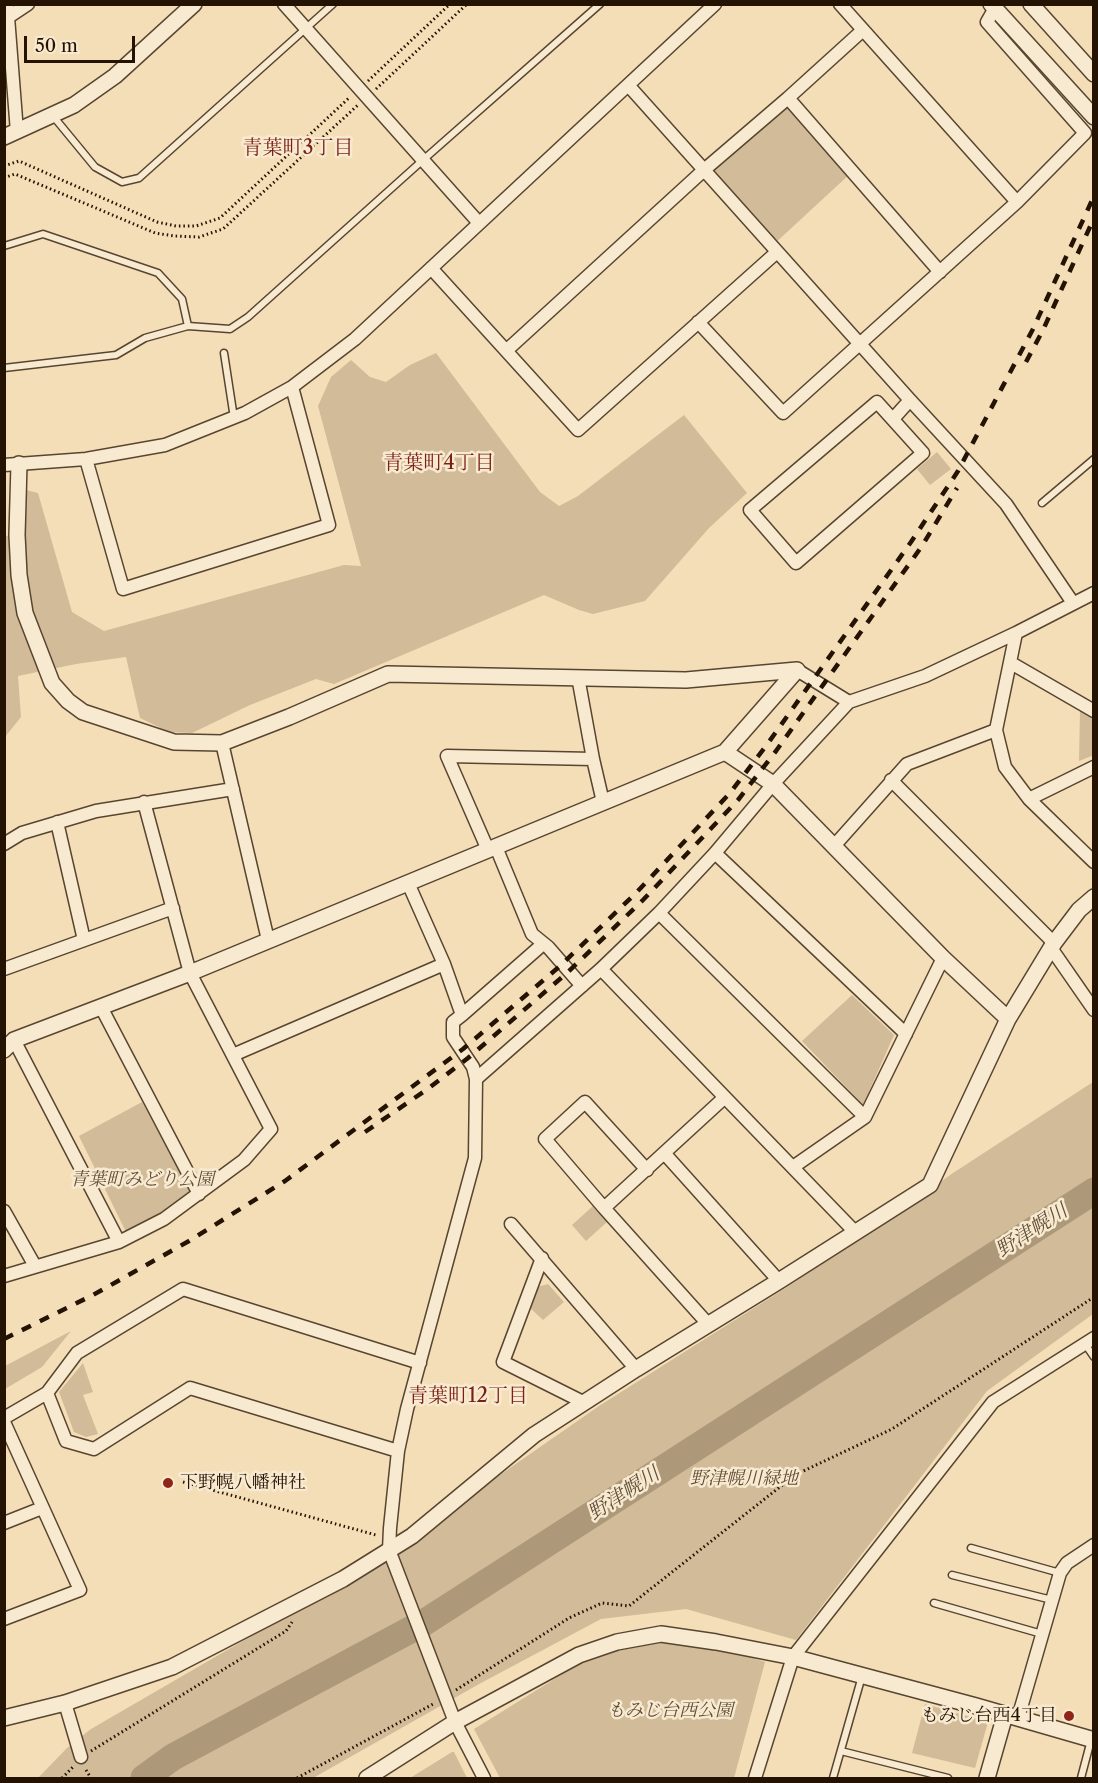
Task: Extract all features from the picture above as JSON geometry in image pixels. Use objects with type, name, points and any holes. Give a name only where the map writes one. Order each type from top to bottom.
[{"type":"street","points":[[7,4],[11,135],[74,105],[115,76],[194,4]]},
{"type":"street","points":[[6,20],[28,4]]},
{"type":"street","points":[[284,4],[479,224]]},
{"type":"street","points":[[840,4],[1017,202]]},
{"type":"street","points":[[1031,4],[1094,74]]},
{"type":"street","points":[[698,322],[783,413],[1017,202],[1085,133],[987,22],[993,6],[1094,117]]},
{"type":"street","points":[[708,7],[628,85],[355,339],[292,387],[234,418],[165,446],[86,459],[12,464],[19,574],[25,613],[52,683],[68,701],[83,711],[174,742],[222,743],[388,674],[686,680],[797,670],[849,702]]},
{"type":"street","points":[[507,350],[704,170],[863,30]]},
{"type":"street","points":[[628,85],[1006,504],[1083,598],[1094,605]]},
{"type":"street","points":[[788,98],[940,272]]},
{"type":"street","points":[[431,268],[578,430],[777,252]]},
{"type":"street","points":[[86,459],[123,589],[329,525],[292,387]]},
{"type":"street","points":[[893,419],[910,400]]},
{"type":"street","points":[[877,402],[893,419],[923,453],[796,562],[750,510],[877,402]]},
{"type":"street","points":[[476,1079],[601,969],[659,913],[849,702],[925,676],[1083,598]]},
{"type":"street","points":[[1016,633],[996,730],[1005,767],[1029,799],[1094,862]]},
{"type":"street","points":[[1011,663],[1094,711]]},
{"type":"street","points":[[119,1242],[9,1045],[725,752],[797,670]]},
{"type":"street","points":[[578,677],[603,802]]},
{"type":"street","points":[[834,846],[907,764],[996,730]]},
{"type":"street","points":[[222,743],[268,940]]},
{"type":"street","points":[[725,752],[773,784],[943,958],[1008,1019]]},
{"type":"street","points":[[582,986],[532,934],[447,756],[593,759]]},
{"type":"street","points":[[1029,799],[1094,767]]},
{"type":"street","points":[[891,780],[1052,945],[1094,1010]]},
{"type":"street","points":[[4,844],[22,833],[96,811],[233,789]]},
{"type":"street","points":[[4,1276],[119,1242],[164,1219],[244,1160],[271,1129],[189,973],[144,802]]},
{"type":"street","points":[[57,822],[84,940]]},
{"type":"street","points":[[715,853],[906,1034]]},
{"type":"street","points":[[408,883],[444,964],[462,1015]]},
{"type":"street","points":[[4,1718],[65,1703],[172,1667],[343,1579],[390,1545],[412,1536],[534,1435],[930,1185],[1008,1019],[1052,945],[1079,910],[1094,897]]},
{"type":"street","points":[[5,967],[173,908]]},
{"type":"street","points":[[659,913],[865,1117]]},
{"type":"street","points":[[484,1779],[455,1722],[390,1545],[398,1451],[407,1409],[475,1158],[476,1079],[473,1067],[453,1037],[453,1022],[543,944]]},
{"type":"street","points":[[793,1167],[865,1117],[943,958]]},
{"type":"street","points":[[234,1055],[444,964]]},
{"type":"street","points":[[601,969],[856,1233]]},
{"type":"street","points":[[101,1007],[199,1194]]},
{"type":"street","points":[[604,1208],[724,1098]]},
{"type":"street","points":[[647,1170],[585,1102],[545,1139],[708,1324]]},
{"type":"street","points":[[664,1154],[780,1281]]},
{"type":"street","points":[[4,1211],[35,1266]]},
{"type":"street","points":[[511,1224],[636,1369]]},
{"type":"street","points":[[542,1258],[504,1362],[585,1403]]},
{"type":"street","points":[[4,1619],[80,1590],[4,1420],[46,1393],[78,1353],[183,1289],[420,1363]]},
{"type":"street","points":[[755,1779],[793,1657],[993,1402],[1089,1341]]},
{"type":"street","points":[[46,1393],[66,1441],[94,1449],[190,1388],[398,1451]]},
{"type":"street","points":[[4,1522],[42,1508]]},
{"type":"street","points":[[987,1779],[1042,1634],[1060,1573],[1067,1563],[1094,1545]]},
{"type":"street","points":[[368,1779],[455,1722],[579,1655],[617,1642],[661,1634],[793,1657],[1092,1740]]},
{"type":"street","points":[[65,1703],[83,1763]]},
{"type":"lane","points":[[52,116],[95,167],[123,182],[139,178],[333,4]]},
{"type":"lane","points":[[4,368],[116,355],[145,338],[188,326],[230,329],[248,317],[600,4]]},
{"type":"lane","points":[[4,246],[43,234],[158,273],[182,299],[188,326]]},
{"type":"lane","points":[[224,353],[234,418]]},
{"type":"lane","points":[[1042,503],[1094,459]]},
{"type":"lane","points":[[1089,1341],[1094,1357]]},
{"type":"lane","points":[[971,1548],[1060,1573]]},
{"type":"lane","points":[[952,1575],[1052,1600]]},
{"type":"lane","points":[[934,1603],[1042,1634]]},
{"type":"lane","points":[[833,1779],[862,1676]]},
{"type":"lane","points":[[1081,1779],[1092,1740]]},
{"type":"lane","points":[[841,1751],[948,1779]]},
{"type":"path","points":[[4,178],[15,174],[154,233],[199,237],[224,229],[450,4]]},
{"type":"path","points":[[4,166],[19,161],[157,222],[176,226],[196,226],[219,218],[467,4]]},
{"type":"path","points":[[297,1779],[446,1697],[569,1618],[602,1603],[629,1606],[795,1475],[892,1428],[1094,1297]]},
{"type":"path","points":[[183,1482],[390,1545]]},
{"type":"path","points":[[91,1779],[83,1763],[286,1631],[306,1598]]},
{"type":"green space","points":[[788,98],[852,172],[772,246],[704,170]]},
{"type":"green space","points":[[436,353],[540,492],[559,506],[578,496],[684,415],[747,493],[709,528],[645,601],[593,614],[544,595],[334,684],[316,679],[250,705],[192,733],[169,732],[140,718],[126,657],[18,676],[21,717],[5,737],[5,536],[25,534],[26,490],[38,493],[72,612],[104,631],[344,565],[361,566],[318,406],[331,377],[351,360],[370,377],[386,382],[410,365]]},
{"type":"green space","points":[[937,452],[951,469],[930,485],[917,469]]},
{"type":"green space","points":[[1080,710],[1093,718],[1094,755],[1079,761]]},
{"type":"green space","points":[[852,995],[894,1035],[863,1105],[802,1041]]},
{"type":"green space","name":"野津幌川緑地","points":[[1093,1082],[1093,1314],[987,1391],[796,1640],[686,1609],[601,1619],[481,1683],[313,1778],[38,1778],[67,1748],[91,1729],[404,1550],[497,1477],[599,1406],[784,1289],[953,1173]]},
{"type":"green space","name":"青葉町みどり公園","points":[[142,1102],[190,1191],[158,1215],[126,1232],[79,1136]]},
{"type":"green space","points":[[593,1206],[607,1222],[586,1241],[572,1225]]},
{"type":"green space","points":[[548,1284],[564,1302],[543,1320],[530,1308],[537,1287]]},
{"type":"green space","points":[[71,1331],[42,1367],[5,1389],[5,1366]]},
{"type":"green space","points":[[83,1363],[93,1392],[83,1395],[98,1434],[86,1437],[74,1432],[59,1392]]},
{"type":"green space","name":"もみじ台西公園","points":[[659,1642],[699,1645],[765,1662],[734,1778],[500,1778],[474,1729],[582,1662],[620,1650]]},
{"type":"green space","points":[[925,1704],[988,1722],[975,1768],[912,1753]]},
{"type":"green space","points":[[452,1752],[467,1778],[410,1778]]},
{"type":"waterway","name":"野津幌川","points":[[144,1778],[173,1757],[425,1622],[1094,1191]]},
{"type":"railway","points":[[4,1339],[93,1295],[189,1241],[285,1181],[463,1049],[560,966],[636,893],[730,793],[766,746],[911,542],[958,471],[1033,329],[1094,196]]},
{"type":"railway","points":[[1026,362],[1094,218]]},
{"type":"railway","points":[[365,1132],[468,1058],[567,973],[643,900],[738,800],[776,751],[922,546],[957,488]]},
{"type":"place","name":"下野幌八幡神社","points":[[168,1483]]},
{"type":"place","name":"もみじ台西4丁目","points":[[1069,1716]]},
{"type":"district","name":"青葉町3丁目","points":[[298,148]]},
{"type":"district","name":"青葉町4丁目","points":[[439,463]]},
{"type":"district","name":"青葉町12丁目","points":[[468,1396]]}]
